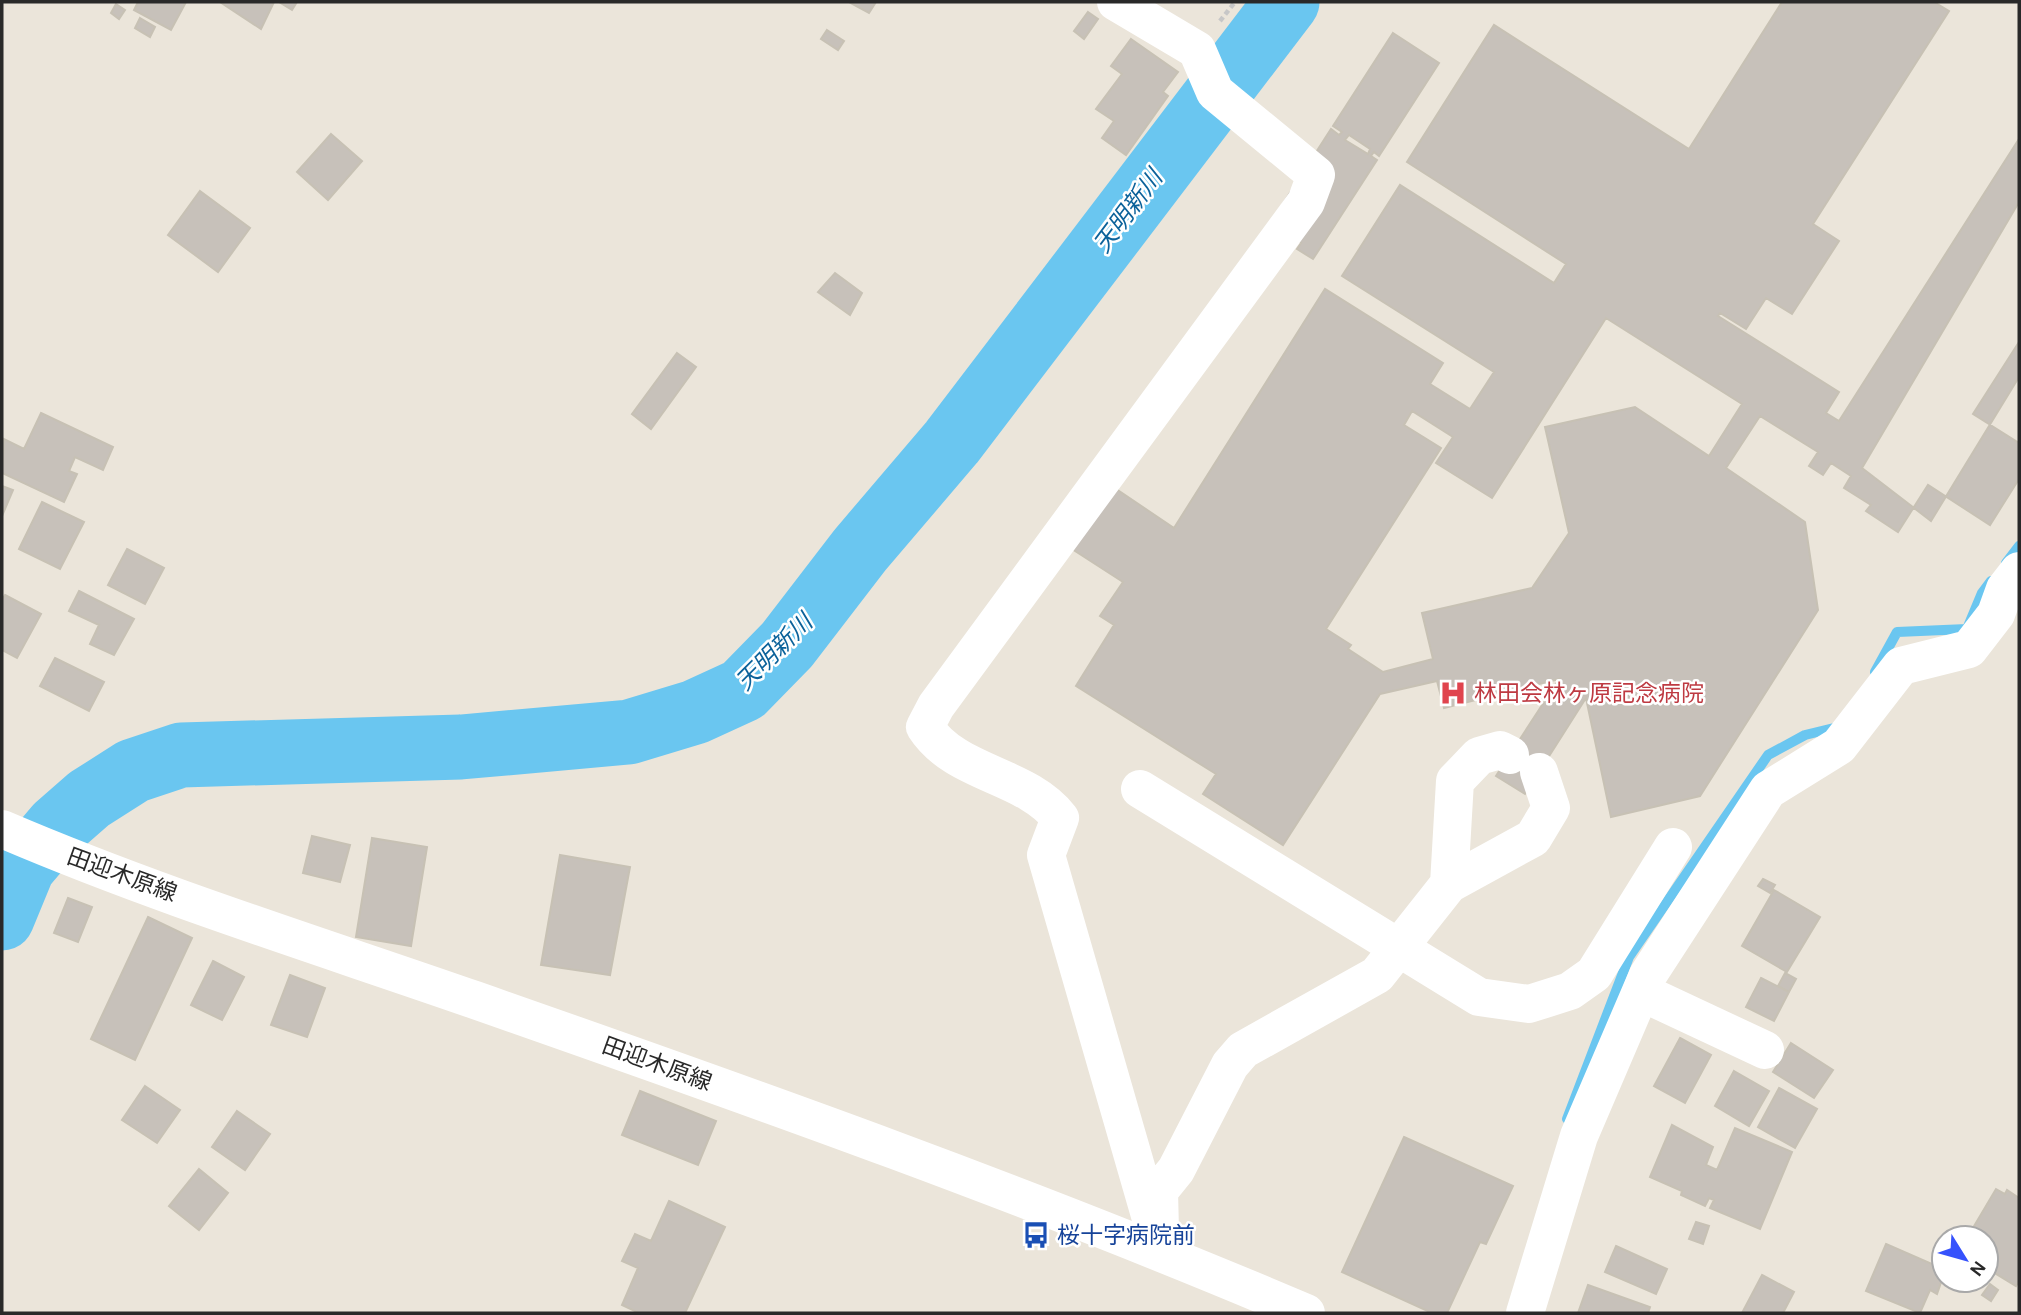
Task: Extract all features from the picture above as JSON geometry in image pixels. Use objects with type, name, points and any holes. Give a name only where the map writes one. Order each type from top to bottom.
[{"type":"street","points":[[1116,2],[1197,50],[1215,92],[1316,175],[1306,202],[936,706],[925,727],[936,745],[1047,801],[1060,818],[1046,855],[1160,1250]]},
{"type":"street","points":[[1525,1313],[1579,1136],[1648,975],[1768,790],[1839,746],[1901,666],[1969,649],[1996,614],[2005,589],[2019,571]]},
{"type":"street","points":[[1160,1250],[1159,1191],[1176,1170],[1230,1066],[1243,1050],[1377,975],[1449,884],[1533,838],[1551,808],[1525,764],[1500,750],[1479,756],[1455,781],[1449,884]]},
{"type":"street","points":[[1140,789],[1479,997],[1529,1004],[1570,991],[1594,974],[1673,847]]},
{"type":"street","name":"田迎木原線","points":[[5,830],[108,872],[692,1076],[1160,1250],[1307,1313]]},
{"type":"street","points":[[1641,992],[1765,1050]]},
{"type":"building","points":[[138,2],[186,2],[171,30],[134,10]]},
{"type":"building","points":[[220,2],[274,2],[261,29]]},
{"type":"building","points":[[279,2],[297,2],[292,10]]},
{"type":"building","points":[[849,2],[876,2],[869,13]]},
{"type":"building","points":[[1782,2],[1934,2],[1949,11],[1813,224],[1839,241],[1792,314],[1766,298],[1746,329],[1720,313],[1718,316],[1839,392],[1826,413],[1839,421],[2019,139],[2019,342],[1973,414],[2019,443],[2019,479],[1990,525],[1928,485],[1898,532],[1866,511],[1871,505],[1844,488],[1851,476],[1831,463],[1823,475],[1809,466],[1818,452],[1760,416],[1726,468],[1805,522],[1818,610],[1700,796],[1611,817],[1586,698],[1525,794],[1496,776],[1559,679],[1444,708],[1437,681],[1380,694],[1283,845],[1203,794],[1216,774],[1076,686],[1114,625],[1100,616],[1123,582],[1072,549],[1113,487],[1174,528],[1325,289],[1443,363],[1430,384],[1470,409],[1494,372],[1342,276],[1400,185],[1554,283],[1566,264],[1407,162],[1494,25],[1689,149]],"holes":[[[1606,318],[1742,404],[1709,456],[1635,407],[1545,427],[1569,533],[1532,588],[1422,613],[1433,659],[1383,672],[1348,649],[1351,645],[1326,629],[1441,448],[1404,425],[1412,411],[1453,437],[1436,463],[1492,498]]]},
{"type":"building","points":[[116,4],[125,10],[119,19],[111,13]]},
{"type":"building","points":[[1088,12],[1098,19],[1084,39],[1074,31]]},
{"type":"building","points":[[140,18],[155,27],[150,37],[135,28]]},
{"type":"building","points":[[827,30],[844,41],[838,50],[821,39]]},
{"type":"building","points":[[1393,33],[1439,63],[1379,156],[1374,152],[1371,156],[1377,160],[1313,259],[1297,249],[1301,243],[1268,227],[1331,129],[1339,135],[1342,132],[1333,126]],"holes":[[[1349,135],[1370,149],[1368,154],[1345,140]]]},
{"type":"building","points":[[1131,39],[1178,72],[1163,92],[1168,96],[1126,155],[1102,138],[1114,121],[1096,109],[1122,74],[1111,66]]},
{"type":"building","points":[[331,134],[362,161],[328,200],[297,172]]},
{"type":"building","points":[[200,191],[250,228],[218,272],[168,235]]},
{"type":"building","points":[[2019,202],[2019,377],[1931,521],[1862,468]]},
{"type":"building","points":[[835,273],[862,293],[850,315],[818,292]]},
{"type":"building","points":[[677,353],[696,367],[651,429],[632,414]]},
{"type":"building","points":[[41,413],[113,447],[103,470],[75,457],[69,471],[77,474],[64,502],[2,473],[4,439],[24,449]]},
{"type":"building","points":[[2,486],[13,490],[2,516]]},
{"type":"building","points":[[42,502],[84,522],[60,569],[19,549]]},
{"type":"building","points":[[127,549],[164,568],[145,604],[108,585]]},
{"type":"building","points":[[79,591],[134,619],[114,655],[90,644],[99,625],[69,611]]},
{"type":"building","points":[[5,595],[41,614],[17,658],[2,650],[2,600]]},
{"type":"building","points":[[55,658],[104,682],[89,711],[40,686]]},
{"type":"building","points":[[312,836],[350,845],[340,882],[303,873]]},
{"type":"building","points":[[372,838],[427,847],[411,946],[356,937]]},
{"type":"building","points":[[560,855],[630,867],[610,975],[541,965]]},
{"type":"building","points":[[1763,879],[1775,885],[1770,893],[1758,886]]},
{"type":"building","points":[[1774,890],[1820,917],[1787,972],[1742,946]]},
{"type":"building","points":[[68,898],[92,907],[78,942],[54,933]]},
{"type":"building","points":[[148,917],[192,938],[135,1060],[91,1039]]},
{"type":"building","points":[[213,961],[244,977],[222,1020],[191,1005]]},
{"type":"building","points":[[1785,973],[1796,979],[1789,992],[1778,986]]},
{"type":"building","points":[[290,975],[325,988],[307,1037],[271,1025]]},
{"type":"building","points":[[1761,978],[1789,992],[1774,1021],[1746,1007]]},
{"type":"building","points":[[1680,1038],[1711,1055],[1685,1103],[1654,1086]]},
{"type":"building","points":[[1791,1043],[1833,1070],[1814,1098],[1773,1072]]},
{"type":"building","points":[[1734,1071],[1769,1091],[1749,1126],[1715,1106]]},
{"type":"building","points":[[145,1086],[180,1110],[157,1143],[122,1120]]},
{"type":"building","points":[[1779,1088],[1817,1109],[1795,1148],[1758,1127]]},
{"type":"building","points":[[640,1091],[716,1121],[698,1165],[622,1135]]},
{"type":"building","points":[[237,1111],[270,1134],[245,1170],[212,1147]]},
{"type":"building","points":[[1672,1125],[1713,1147],[1706,1165],[1717,1170],[1735,1128],[1792,1152],[1760,1229],[1710,1208],[1714,1200],[1709,1198],[1705,1206],[1681,1195],[1682,1191],[1650,1177]]},
{"type":"building","points":[[1404,1137],[1513,1186],[1486,1244],[1480,1242],[1447,1313],[1432,1313],[1342,1272]]},
{"type":"building","points":[[199,1169],[228,1193],[199,1230],[169,1206]]},
{"type":"building","points":[[1996,1189],[2005,1194],[2007,1190],[2019,1198],[2019,1281],[2016,1286],[2000,1276],[2000,1224],[1975,1224]]},
{"type":"building","points":[[669,1201],[725,1227],[685,1313],[639,1313],[622,1305],[638,1268],[622,1261],[635,1234],[651,1241]]},
{"type":"building","points":[[1696,1222],[1709,1226],[1703,1244],[1689,1239]]},
{"type":"building","points":[[1886,1244],[1930,1263],[1930,1290],[1920,1313],[1866,1291]]},
{"type":"building","points":[[1616,1246],[1667,1269],[1656,1294],[1605,1272]]},
{"type":"building","points":[[1762,1275],[1794,1292],[1783,1313],[1742,1313]]},
{"type":"building","points":[[1588,1285],[1650,1307],[1648,1313],[1578,1313]]},
{"type":"building","points":[[1983,1294],[1995,1294],[1991,1301]]},
{"type":"waterway","name":"天明新川","points":[[2,918],[23,867],[57,827],[89,799],[133,771],[181,755],[461,747],[629,732],[695,712],[743,690],[787,645],[860,550],[952,442],[1287,2]]},
{"type":"waterway","points":[[2006,563],[2019,546]]},
{"type":"waterway","points":[[1875,672],[1897,632],[1967,629],[1982,593],[1991,581]]},
{"type":"waterway","points":[[1567,1119],[1629,957],[1768,755],[1805,735],[1838,727]]},
{"type":"place","name":"林田会林ヶ原記念病院","points":[[1453,693]]},
{"type":"place","name":"桜十字病院前","points":[[1036,1235]]}]
